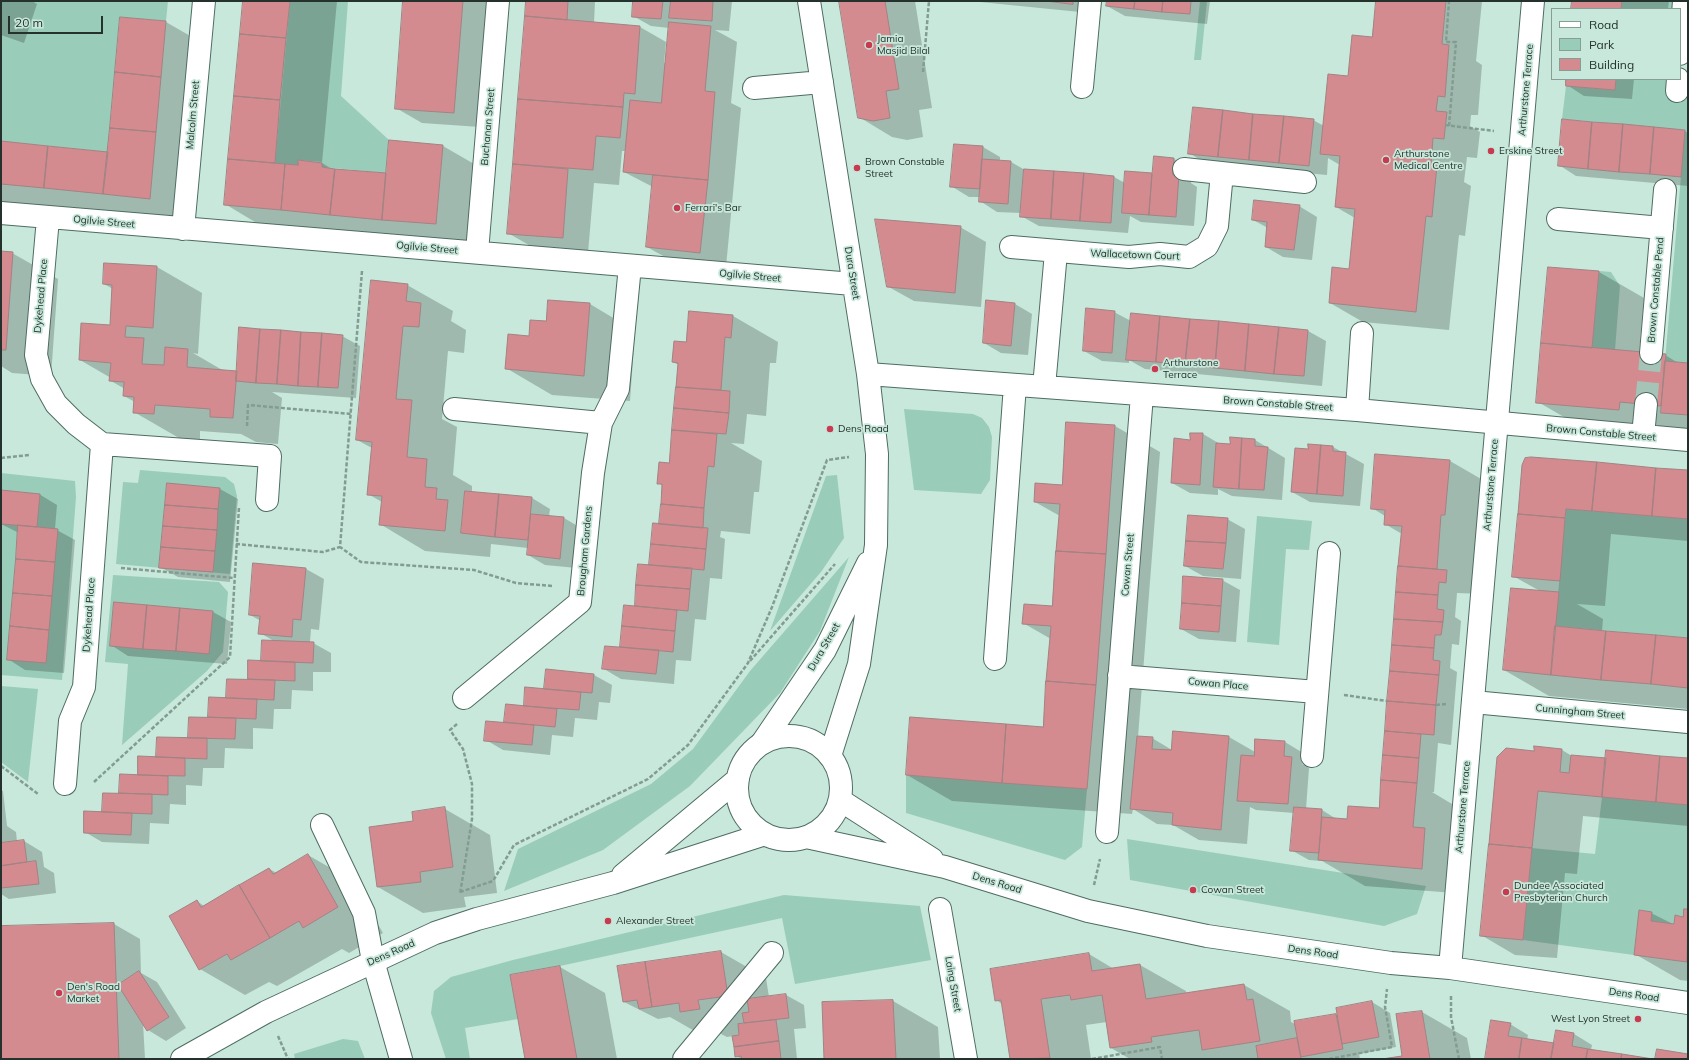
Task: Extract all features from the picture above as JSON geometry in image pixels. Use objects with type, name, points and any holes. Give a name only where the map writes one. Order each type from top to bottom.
[{"type":"street","name":"Malcolm Street","points":[[184,228],[204,1]]},
{"type":"street","name":"Buchanan Street","points":[[477,252],[498,1]]},
{"type":"street","name":"Dura Street","points":[[809,1],[868,374],[877,454],[876,546],[859,664],[830,756]]},
{"type":"street","points":[[1082,87],[1090,1]]},
{"type":"street","name":"Arthurstone Terrace","points":[[1450,968],[1533,1]]},
{"type":"street","points":[[1681,41],[1684,1]]},
{"type":"street","points":[[754,88],[822,82]]},
{"type":"street","points":[[1184,169],[1305,182]]},
{"type":"street","name":"Wallacetown Court","points":[[1011,247],[1129,257],[1160,254],[1189,257],[1207,246],[1217,226],[1222,173]]},
{"type":"street","name":"Brown Constable Pend","points":[[1650,353],[1665,190]]},
{"type":"street","name":"Ogilvie Street","points":[[1,214],[364,242],[853,284]]},
{"type":"street","name":"Dykehead Place","points":[[48,218],[36,354],[42,380],[56,404],[76,424],[102,444],[84,687],[70,721],[65,784]]},
{"type":"street","name":"Brown Constable Pend","points":[[1558,219],[1662,228]]},
{"type":"street","points":[[1044,387],[1056,252]]},
{"type":"street","name":"Brougham Gardens","points":[[464,698],[580,602],[593,473],[601,423],[618,388],[630,266]]},
{"type":"street","points":[[1357,410],[1362,333]]},
{"type":"street","name":"Brown Constable Street","points":[[868,374],[1357,410],[1688,440]]},
{"type":"street","points":[[995,660],[1015,385]]},
{"type":"street","name":"Cowan Street","points":[[1106,832],[1142,395]]},
{"type":"street","points":[[1643,436],[1646,404]]},
{"type":"street","points":[[454,409],[601,423]]},
{"type":"street","points":[[102,444],[270,456],[267,500]]},
{"type":"street","name":"Dura Street","points":[[762,743],[825,650],[876,546]]},
{"type":"street","points":[[1312,756],[1329,554]]},
{"type":"street","name":"Cowan Place","points":[[1119,676],[1318,692]]},
{"type":"street","name":"Cunningham Street","points":[[1473,702],[1688,722]]},
{"type":"street","name":"Dens Road","points":[[791,736],[806,738],[820,746],[830,756],[838,769],[841,784],[840,800],[835,812],[818,831],[806,837],[792,840],[778,838],[765,834],[752,824],[742,810],[738,795],[738,779],[743,765],[751,752],[762,743],[776,737],[791,736]]},
{"type":"street","name":"Dens Road","points":[[613,883],[738,779]]},
{"type":"street","name":"Dens Road","points":[[840,800],[945,867]]},
{"type":"street","points":[[322,825],[364,913],[373,961],[401,1059]]},
{"type":"street","name":"Dens Road","points":[[182,1059],[266,1012],[373,961],[435,934],[472,921],[613,883],[765,834]]},
{"type":"street","name":"Dens Road","points":[[806,837],[945,867],[1088,911],[1207,936],[1391,963],[1450,968],[1688,1003]]},
{"type":"street","name":"Laing Street","points":[[940,909],[966,1059]]},
{"type":"street","points":[[684,1059],[772,953]]},
{"type":"path","points":[[923,72],[929,1]]},
{"type":"path","points":[[1449,1],[1446,42],[1456,42],[1449,126]]},
{"type":"path","points":[[1445,126],[1522,134]]},
{"type":"path","points":[[340,547],[364,242]]},
{"type":"path","points":[[244,454],[248,405],[350,414]]},
{"type":"path","points":[[1,458],[29,454]]},
{"type":"path","points":[[748,662],[772,608],[826,460],[877,454]]},
{"type":"path","points":[[91,785],[230,657],[239,505]]},
{"type":"path","points":[[236,544],[323,552],[340,547]]},
{"type":"path","points":[[340,547],[361,562],[474,570],[516,584],[582,588]]},
{"type":"path","points":[[460,892],[493,881],[514,845],[648,779],[688,745],[748,662],[836,563]]},
{"type":"path","points":[[93,566],[234,578]]},
{"type":"path","points":[[1318,692],[1388,701]]},
{"type":"path","points":[[464,698],[475,711],[450,730],[463,749],[472,784],[472,819],[460,892],[472,921]]},
{"type":"path","points":[[1,766],[44,798]]},
{"type":"path","points":[[1088,911],[1106,832]]},
{"type":"path","points":[[1330,1059],[1392,1048],[1385,1007],[1391,963]]},
{"type":"path","points":[[1450,968],[1451,1017],[1459,1059]]},
{"type":"path","points":[[1092,1059],[1160,1047],[1162,1059]]},
{"type":"green space","points":[[1,1],[168,1],[166,21],[120,17],[108,152],[1,141]]},
{"type":"green space","points":[[290,1],[348,1],[341,96],[389,140],[386,173],[322,167],[322,162],[298,160],[298,165],[275,163]]},
{"type":"green space","points":[[1200,1],[1207,1],[1201,60],[1194,60]]},
{"type":"green space","points":[[1622,1],[1676,1],[1675,8],[1621,8]]},
{"type":"green space","points":[[1616,80],[1670,80],[1669,94],[1687,95],[1688,90],[1688,363],[1665,361],[1685,130],[1562,119],[1566,86],[1615,90]]},
{"type":"green space","points":[[1599,271],[1611,272],[1620,286],[1615,350],[1592,348]]},
{"type":"green space","points":[[904,409],[973,414],[982,418],[989,427],[992,437],[990,480],[981,494],[914,490]]},
{"type":"green space","points":[[140,470],[225,477],[234,484],[237,496],[230,574],[116,564],[123,482],[138,483]]},
{"type":"green space","points":[[1,473],[75,481],[76,497],[62,680],[1,675]]},
{"type":"green space","points":[[837,475],[844,538],[821,572],[770,631],[826,476]]},
{"type":"green space","points":[[1566,509],[1688,519],[1688,638],[1555,626]]},
{"type":"green space","points":[[1257,516],[1312,521],[1309,550],[1286,549],[1279,645],[1247,642]]},
{"type":"green space","points":[[849,557],[820,631],[780,693],[690,786],[603,850],[504,891],[518,849],[651,784],[693,749],[750,671]]},
{"type":"green space","points":[[113,575],[219,582],[228,592],[223,652],[207,671],[122,745],[128,664],[105,662]]},
{"type":"green space","points":[[1,686],[38,689],[28,782],[1,762]]},
{"type":"green space","points":[[906,775],[1087,789],[1082,847],[1065,860],[906,813]]},
{"type":"green space","points":[[1602,797],[1688,805],[1688,909],[1684,909],[1683,917],[1675,915],[1674,924],[1651,921],[1640,910],[1634,955],[1523,940],[1532,848],[1595,854]]},
{"type":"green space","points":[[1127,839],[1426,886],[1417,914],[1384,926],[1130,880]]},
{"type":"green space","points":[[784,895],[920,906],[931,960],[795,984],[782,918],[560,966],[510,975],[518,1019],[465,1028],[470,1059],[446,1059],[431,1013],[434,991],[451,977],[513,960]]},
{"type":"green space","points":[[343,1039],[358,1041],[365,1059],[295,1059],[294,1054]]},
{"type":"building","points":[[243,1],[290,1],[286,38],[240,34]]},
{"type":"building","points":[[403,1],[463,1],[454,113],[395,109]]},
{"type":"building","points":[[526,1],[568,1],[567,20],[525,16]]},
{"type":"building","points":[[633,1],[663,1],[661,19],[632,17]]},
{"type":"building","points":[[671,1],[713,1],[712,21],[669,18]]},
{"type":"building","name":"Jamia Masjid Bilal","points":[[839,1],[885,1],[899,89],[886,91],[890,118],[873,121],[858,118]]},
{"type":"building","points":[[1046,1],[1073,1],[1073,4]]},
{"type":"building","points":[[1107,1],[1135,1],[1134,9],[1106,6]]},
{"type":"building","points":[[1135,1],[1163,1],[1162,12],[1134,9]]},
{"type":"building","points":[[1163,1],[1191,1],[1190,14],[1162,12]]},
{"type":"building","name":"Arthurstone Medical Centre","points":[[1376,1],[1446,1],[1442,44],[1449,45],[1445,97],[1438,96],[1436,111],[1447,112],[1444,139],[1433,138],[1431,165],[1437,165],[1432,217],[1426,216],[1416,312],[1329,303],[1332,267],[1349,269],[1355,209],[1335,207],[1340,156],[1320,154],[1328,74],[1348,76],[1352,35],[1372,37]]},
{"type":"building","points":[[1572,1],[1622,1],[1621,8],[1571,8]]},
{"type":"building","points":[[525,16],[640,26],[635,94],[624,93],[623,107],[518,99]]},
{"type":"building","points":[[120,17],[166,21],[161,77],[115,72]]},
{"type":"building","points":[[669,22],[711,26],[705,91],[715,92],[708,180],[623,172],[630,100],[661,103]]},
{"type":"building","points":[[240,34],[286,38],[280,100],[234,96]]},
{"type":"building","points":[[115,72],[161,77],[156,132],[110,128]]},
{"type":"building","points":[[1566,80],[1616,80],[1615,90],[1566,86]]},
{"type":"building","points":[[234,96],[280,100],[275,163],[228,159]]},
{"type":"building","points":[[518,99],[623,107],[620,138],[596,136],[593,170],[513,164]]},
{"type":"building","points":[[1193,107],[1223,110],[1218,157],[1188,154]]},
{"type":"building","points":[[1223,110],[1253,114],[1249,160],[1218,157]]},
{"type":"building","points":[[1253,114],[1284,116],[1279,163],[1249,160]]},
{"type":"building","points":[[1284,116],[1314,119],[1309,166],[1279,163]]},
{"type":"building","points":[[1562,119],[1592,122],[1588,169],[1558,166]]},
{"type":"building","points":[[1592,122],[1623,124],[1619,172],[1588,169]]},
{"type":"building","points":[[1623,124],[1654,127],[1650,174],[1619,172]]},
{"type":"building","points":[[1654,127],[1685,130],[1681,177],[1650,174]]},
{"type":"building","points":[[110,128],[156,132],[150,199],[103,194]]},
{"type":"building","points":[[389,140],[443,145],[436,224],[382,220]]},
{"type":"building","points":[[1,141],[48,146],[44,188],[1,184]]},
{"type":"building","points":[[954,144],[983,146],[980,189],[950,187]]},
{"type":"building","points":[[48,146],[108,152],[103,194],[44,188]]},
{"type":"building","points":[[1154,156],[1174,158],[1173,175],[1179,175],[1176,217],[1149,215]]},
{"type":"building","points":[[228,159],[285,164],[281,210],[224,205]]},
{"type":"building","points":[[982,159],[1011,161],[1008,204],[979,202]]},
{"type":"building","points":[[298,160],[322,163],[322,167],[335,169],[330,215],[281,210],[285,164],[298,165]]},
{"type":"building","points":[[513,164],[568,169],[563,238],[507,234]]},
{"type":"building","points":[[335,169],[386,173],[382,220],[330,215]]},
{"type":"building","points":[[1024,169],[1054,171],[1051,219],[1020,217]]},
{"type":"building","points":[[1054,171],[1084,173],[1080,221],[1051,219]]},
{"type":"building","points":[[1125,171],[1152,173],[1149,215],[1122,213]]},
{"type":"building","points":[[1084,173],[1114,176],[1111,223],[1080,221]]},
{"type":"building","name":"Ferrari's Bar","points":[[653,175],[708,180],[700,253],[646,247]]},
{"type":"building","points":[[1254,200],[1300,205],[1294,250],[1265,247],[1267,222],[1252,220]]},
{"type":"building","points":[[875,219],[961,226],[955,293],[887,287]]},
{"type":"building","points":[[1,251],[13,252],[6,350],[1,350]]},
{"type":"building","points":[[104,263],[157,266],[153,328],[126,326],[125,337],[144,338],[142,364],[164,365],[165,347],[188,349],[187,367],[237,371],[233,418],[210,417],[210,409],[155,405],[154,414],[133,413],[134,397],[123,396],[124,382],[109,381],[111,363],[79,360],[81,323],[110,325],[112,285],[103,284]]},
{"type":"building","points":[[1548,267],[1599,271],[1592,348],[1541,343]]},
{"type":"building","points":[[371,280],[408,284],[406,301],[421,303],[419,327],[403,326],[396,399],[412,400],[407,457],[427,459],[425,487],[437,488],[436,499],[448,500],[445,531],[379,525],[382,496],[367,495],[372,442],[356,440]]},
{"type":"building","points":[[548,300],[590,303],[584,376],[505,369],[508,334],[529,336],[530,320],[546,321]]},
{"type":"building","points":[[986,300],[1015,303],[1011,346],[983,343]]},
{"type":"building","points":[[1086,308],[1115,311],[1112,353],[1083,351]]},
{"type":"building","points":[[689,311],[733,315],[731,338],[725,337],[721,390],[676,387],[678,363],[672,362],[674,341],[686,342]]},
{"type":"building","points":[[1131,313],[1160,316],[1156,362],[1126,360]]},
{"type":"building","points":[[1160,316],[1190,319],[1185,365],[1156,362]]},
{"type":"building","points":[[1190,319],[1219,321],[1215,368],[1185,365]]},
{"type":"building","points":[[1219,321],[1249,324],[1245,371],[1215,368]]},
{"type":"building","points":[[1249,324],[1279,327],[1274,374],[1245,371]]},
{"type":"building","points":[[239,327],[260,329],[256,383],[236,381]]},
{"type":"building","points":[[1279,327],[1308,330],[1304,376],[1274,374]]},
{"type":"building","points":[[260,329],[281,330],[277,384],[256,383]]},
{"type":"building","points":[[281,330],[301,332],[298,386],[277,384]]},
{"type":"building","points":[[301,332],[322,333],[318,387],[298,386]]},
{"type":"building","points":[[322,333],[343,335],[338,388],[318,387]]},
{"type":"building","points":[[1541,343],[1666,354],[1661,406],[1620,402],[1619,410],[1536,403]]},
{"type":"building","points":[[1665,361],[1688,363],[1688,415],[1661,413]]},
{"type":"building","points":[[676,387],[730,391],[729,413],[674,408]]},
{"type":"building","points":[[674,408],[729,413],[726,434],[672,430]]},
{"type":"building","points":[[1066,422],[1115,425],[1106,554],[1056,551],[1060,504],[1034,502],[1035,483],[1062,485]]},
{"type":"building","points":[[672,430],[717,434],[714,467],[708,466],[704,508],[661,504],[662,484],[657,484],[659,462],[669,463]]},
{"type":"building","points":[[1190,433],[1203,433],[1200,485],[1171,483],[1174,438],[1190,440]]},
{"type":"building","points":[[1230,437],[1242,438],[1239,489],[1213,487],[1216,443],[1230,444]]},
{"type":"building","points":[[1242,438],[1255,439],[1255,446],[1268,447],[1264,490],[1239,489]]},
{"type":"building","points":[[1308,444],[1321,445],[1317,494],[1291,492],[1295,448],[1308,449]]},
{"type":"building","points":[[1321,445],[1333,446],[1333,451],[1346,452],[1343,496],[1317,494]]},
{"type":"building","points":[[1375,454],[1450,460],[1445,515],[1441,515],[1437,569],[1398,566],[1402,526],[1384,525],[1385,510],[1371,509]]},
{"type":"building","points":[[1531,457],[1597,462],[1592,511],[1566,509],[1565,518],[1518,514],[1522,465],[1525,458]]},
{"type":"building","points":[[1597,462],[1656,468],[1652,516],[1592,511]]},
{"type":"building","points":[[1656,468],[1688,470],[1688,519],[1652,516]]},
{"type":"building","points":[[167,483],[220,488],[218,509],[165,505]]},
{"type":"building","points":[[1,490],[40,494],[37,527],[1,524]]},
{"type":"building","points":[[465,491],[499,494],[495,537],[461,533]]},
{"type":"building","points":[[499,494],[532,497],[528,540],[495,537]]},
{"type":"building","points":[[661,504],[704,508],[703,528],[659,524]]},
{"type":"building","points":[[165,505],[218,509],[217,530],[163,526]]},
{"type":"building","points":[[531,514],[564,517],[560,559],[527,555]]},
{"type":"building","points":[[1518,514],[1565,518],[1560,581],[1512,577]]},
{"type":"building","points":[[1188,515],[1228,518],[1226,543],[1186,541]]},
{"type":"building","points":[[653,523],[708,528],[706,549],[651,544]]},
{"type":"building","points":[[18,525],[58,529],[55,562],[16,559]]},
{"type":"building","points":[[163,526],[217,530],[215,551],[161,547]]},
{"type":"building","points":[[1186,541],[1226,543],[1223,569],[1184,566]]},
{"type":"building","points":[[651,544],[706,549],[704,570],[649,565]]},
{"type":"building","points":[[161,547],[215,551],[213,572],[159,568]]},
{"type":"building","points":[[1056,551],[1106,554],[1096,685],[1046,681],[1051,626],[1022,624],[1024,604],[1052,606]]},
{"type":"building","points":[[16,559],[55,562],[52,596],[13,593]]},
{"type":"building","points":[[253,563],[306,568],[301,620],[293,619],[292,637],[258,634],[260,616],[249,615]]},
{"type":"building","points":[[638,564],[692,568],[690,589],[636,585]]},
{"type":"building","points":[[1398,566],[1447,570],[1446,583],[1439,582],[1438,595],[1396,592]]},
{"type":"building","points":[[1183,576],[1223,579],[1221,606],[1182,603]]},
{"type":"building","points":[[636,585],[690,589],[688,611],[635,606]]},
{"type":"building","points":[[1511,588],[1559,592],[1551,675],[1503,670]]},
{"type":"building","points":[[1396,592],[1438,595],[1437,609],[1444,610],[1443,622],[1394,619]]},
{"type":"building","points":[[13,593],[52,596],[49,630],[10,626]]},
{"type":"building","points":[[114,602],[147,605],[143,649],[110,646]]},
{"type":"building","points":[[1182,603],[1221,606],[1219,632],[1180,629]]},
{"type":"building","points":[[147,605],[180,608],[176,651],[143,649]]},
{"type":"building","points":[[624,605],[677,610],[675,631],[622,626]]},
{"type":"building","points":[[180,608],[213,611],[209,654],[176,651]]},
{"type":"building","points":[[1394,619],[1443,622],[1441,635],[1435,635],[1434,648],[1392,645]]},
{"type":"building","points":[[10,626],[49,630],[46,663],[7,660]]},
{"type":"building","points":[[622,626],[675,631],[673,652],[620,647]]},
{"type":"building","points":[[1555,626],[1606,631],[1601,680],[1551,675]]},
{"type":"building","points":[[1606,631],[1656,635],[1651,684],[1601,680]]},
{"type":"building","points":[[1656,635],[1688,638],[1688,688],[1651,684]]},
{"type":"building","points":[[262,640],[314,642],[313,663],[261,661]]},
{"type":"building","points":[[1392,645],[1434,648],[1433,660],[1440,661],[1439,675],[1390,671]]},
{"type":"building","points":[[605,646],[659,650],[656,674],[602,669]]},
{"type":"building","points":[[248,660],[295,662],[295,681],[248,679]]},
{"type":"building","points":[[546,669],[594,674],[592,693],[544,689]]},
{"type":"building","points":[[1390,671],[1439,675],[1436,705],[1387,701]]},
{"type":"building","points":[[227,679],[275,680],[274,700],[226,698]]},
{"type":"building","points":[[1046,681],[1096,685],[1087,789],[1002,783],[1006,724],[1043,727]]},
{"type":"building","points":[[525,687],[581,692],[579,710],[524,706]]},
{"type":"building","points":[[209,697],[257,699],[256,719],[208,717]]},
{"type":"building","points":[[1387,701],[1436,705],[1434,735],[1385,731]]},
{"type":"building","points":[[506,704],[557,709],[555,727],[504,722]]},
{"type":"building","points":[[189,717],[236,718],[235,739],[188,738]]},
{"type":"building","points":[[910,717],[1006,724],[1002,783],[906,775]]},
{"type":"building","points":[[486,721],[534,725],[532,745],[484,741]]},
{"type":"building","points":[[1173,731],[1229,736],[1221,830],[1172,825],[1173,813],[1130,809],[1137,736],[1153,737],[1152,749],[1171,750]]},
{"type":"building","points":[[1385,731],[1421,734],[1419,758],[1383,755]]},
{"type":"building","points":[[157,737],[207,738],[207,759],[156,757]]},
{"type":"building","points":[[1255,739],[1285,741],[1284,756],[1292,757],[1288,804],[1237,801],[1241,755],[1254,756]]},
{"type":"building","points":[[1534,746],[1562,749],[1560,772],[1569,773],[1571,755],[1606,758],[1602,797],[1538,791],[1532,848],[1489,844],[1497,757],[1506,748],[1534,751]]},
{"type":"building","points":[[1606,750],[1660,756],[1656,802],[1602,797]]},
{"type":"building","points":[[1383,755],[1419,758],[1417,783],[1381,780]]},
{"type":"building","points":[[138,756],[185,758],[185,776],[138,775]]},
{"type":"building","points":[[1660,756],[1688,758],[1688,805],[1656,802]]},
{"type":"building","points":[[120,774],[168,776],[168,795],[119,793]]},
{"type":"building","points":[[1381,780],[1417,783],[1413,827],[1425,828],[1422,869],[1318,860],[1322,817],[1347,819],[1348,806],[1379,808]]},
{"type":"building","points":[[103,793],[152,794],[152,814],[102,812]]},
{"type":"building","points":[[445,807],[453,867],[420,872],[421,882],[377,887],[369,827],[413,821],[412,812]]},
{"type":"building","points":[[1294,807],[1322,809],[1319,853],[1290,851]]},
{"type":"building","points":[[84,811],[132,813],[131,835],[84,833]]},
{"type":"building","points":[[24,840],[27,862],[1,866],[1,843]]},
{"type":"building","name":"Dundee Associated Presbyterian Church","points":[[1489,844],[1532,848],[1523,940],[1480,936]]},
{"type":"building","points":[[308,854],[338,907],[303,928],[299,921],[270,938],[239,885],[269,868],[273,874]]},
{"type":"building","points":[[36,861],[39,884],[1,888],[1,866]]},
{"type":"building","points":[[239,885],[270,938],[231,960],[227,954],[199,970],[169,916],[197,900],[201,907]]},
{"type":"building","points":[[1684,909],[1688,909],[1687,962],[1634,955],[1639,910],[1652,912],[1651,921],[1674,924],[1675,915],[1683,917]]},
{"type":"building","name":"Den's Road Market","points":[[114,923],[119,1059],[1,1059],[1,926]]},
{"type":"building","points":[[721,951],[728,996],[698,1000],[700,1009],[680,1012],[679,1003],[652,1007],[645,962]]},
{"type":"building","points":[[1089,953],[1092,971],[1140,964],[1146,999],[1244,984],[1247,1000],[1253,999],[1260,1041],[1202,1050],[1199,1030],[1151,1037],[1152,1042],[1110,1048],[1102,995],[1071,1000],[1070,995],[1041,999],[1050,1058],[1010,1059],[1001,1000],[995,1001],[990,969]]},
{"type":"building","points":[[645,962],[652,1007],[639,1009],[637,1000],[623,1002],[617,966]]},
{"type":"building","points":[[560,966],[577,1059],[525,1059],[510,975]]},
{"type":"building","points":[[139,971],[169,1017],[147,1031],[118,985]]},
{"type":"building","points":[[786,994],[789,1018],[744,1023],[742,1013],[749,1012],[747,999]]},
{"type":"building","points":[[893,1000],[896,1059],[824,1059],[822,1002]]},
{"type":"building","points":[[1372,1001],[1379,1037],[1342,1044],[1336,1008]]},
{"type":"building","points":[[1422,1011],[1430,1059],[1382,1059],[1402,1056],[1396,1014]]},
{"type":"building","points":[[1336,1014],[1343,1049],[1301,1057],[1294,1021]]},
{"type":"building","points":[[776,1020],[779,1041],[734,1047],[732,1036],[739,1035],[738,1024]]},
{"type":"building","points":[[1491,1020],[1511,1023],[1508,1036],[1522,1038],[1519,1059],[1485,1059]]},
{"type":"building","points":[[1556,1030],[1574,1033],[1572,1046],[1588,1049],[1586,1059],[1551,1059]]},
{"type":"building","points":[[1297,1038],[1301,1059],[1258,1059],[1256,1046]]},
{"type":"building","points":[[1522,1038],[1554,1043],[1551,1059],[1519,1059]]},
{"type":"building","points":[[779,1041],[781,1059],[742,1059],[741,1056],[735,1057],[734,1047]]},
{"type":"building","points":[[1588,1049],[1622,1054],[1621,1059],[1586,1059]]},
{"type":"building","points":[[1657,1049],[1688,1054],[1687,1059],[1655,1059]]},
{"type":"building","points":[[1622,1054],[1653,1059],[1621,1059]]},
{"type":"tunnel","points":[[1646,404],[1651,353]]},
{"type":"place","name":"Jamia Masjid Bilal","points":[[869,45]]},
{"type":"place","name":"Erskine Street","points":[[1491,151]]},
{"type":"place","name":"Arthurstone Medical Centre","points":[[1386,160]]},
{"type":"place","name":"Brown Constable Street","points":[[857,168]]},
{"type":"place","name":"Ferrari's Bar","points":[[677,208]]},
{"type":"place","name":"Arthurstone Terrace","points":[[1155,369]]},
{"type":"place","name":"Dens Road","points":[[830,429]]},
{"type":"place","name":"Cowan Street","points":[[1193,890]]},
{"type":"place","name":"Dundee Associated Presbyterian Church","points":[[1506,892]]},
{"type":"place","name":"Alexander Street","points":[[608,921]]},
{"type":"place","name":"Den's Road Market","points":[[59,993]]},
{"type":"place","name":"West Lyon Street","points":[[1638,1019]]}]
